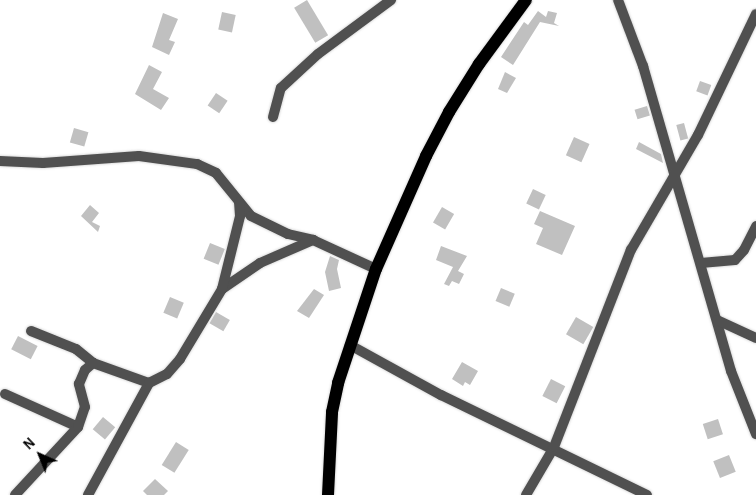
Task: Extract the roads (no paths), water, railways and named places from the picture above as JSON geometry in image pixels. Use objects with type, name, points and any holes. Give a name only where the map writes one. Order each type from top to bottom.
[{"type":"main road","points":[[328,495],[332,412],[350,345],[376,269],[426,156],[449,112],[479,64],[526,0]]},
{"type":"street","points":[[273,117],[281,88],[318,54],[390,0]]},
{"type":"street","points":[[618,0],[643,66],[732,371],[756,434]]},
{"type":"street","points":[[526,495],[554,447],[631,250],[675,175],[756,14]]},
{"type":"street","points":[[0,161],[42,163],[139,156],[197,164],[216,173],[251,216],[288,234],[313,240],[376,269]]},
{"type":"street","points":[[88,495],[149,383],[166,374],[180,359],[222,289],[240,216],[239,202]]},
{"type":"street","points":[[700,263],[735,260],[744,250],[756,226]]},
{"type":"street","points":[[222,289],[260,263],[313,240]]},
{"type":"street","points":[[717,320],[756,338]]},
{"type":"street","points":[[31,331],[76,349],[93,363],[149,383]]},
{"type":"street","points":[[350,345],[440,395],[554,447],[589,469],[647,495]]},
{"type":"street","points":[[15,495],[78,426],[85,407],[79,384],[85,370],[93,363]]},
{"type":"street","points":[[5,394],[78,426]]}]
